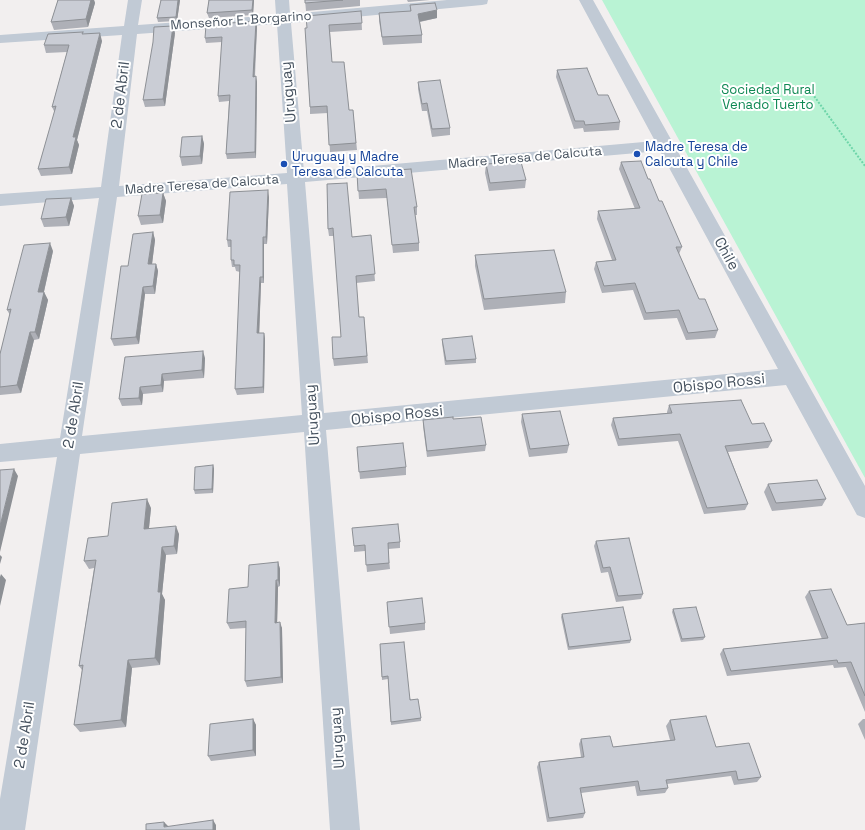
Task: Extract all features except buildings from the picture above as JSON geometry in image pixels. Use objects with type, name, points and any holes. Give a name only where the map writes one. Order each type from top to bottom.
[{"type":"street","name":"2 de Abril","points":[[10,830],[109,192],[135,0]]},
{"type":"street","name":"Uruguay","points":[[282,0],[345,830]]},
{"type":"street","name":"Chile","points":[[586,0],[865,508]]},
{"type":"street","name":"Monseñor E. Borgarino","points":[[0,39],[283,18],[482,1]]},
{"type":"street","name":"Madre Teresa de Calcuta","points":[[0,200],[295,178],[667,145]]},
{"type":"street","name":"Obispo Rossi","points":[[0,453],[314,424],[793,376]]},
{"type":"path","points":[[806,85],[865,166]]},
{"type":"green space","name":"Sociedad Rural Venado Tuerto","points":[[602,0],[865,0],[865,478]]},
{"type":"place","name":"Madre Teresa de Calcuta y Chile","points":[[637,154]]},
{"type":"place","name":"Uruguay y Madre Teresa de Calcuta","points":[[284,164]]}]
